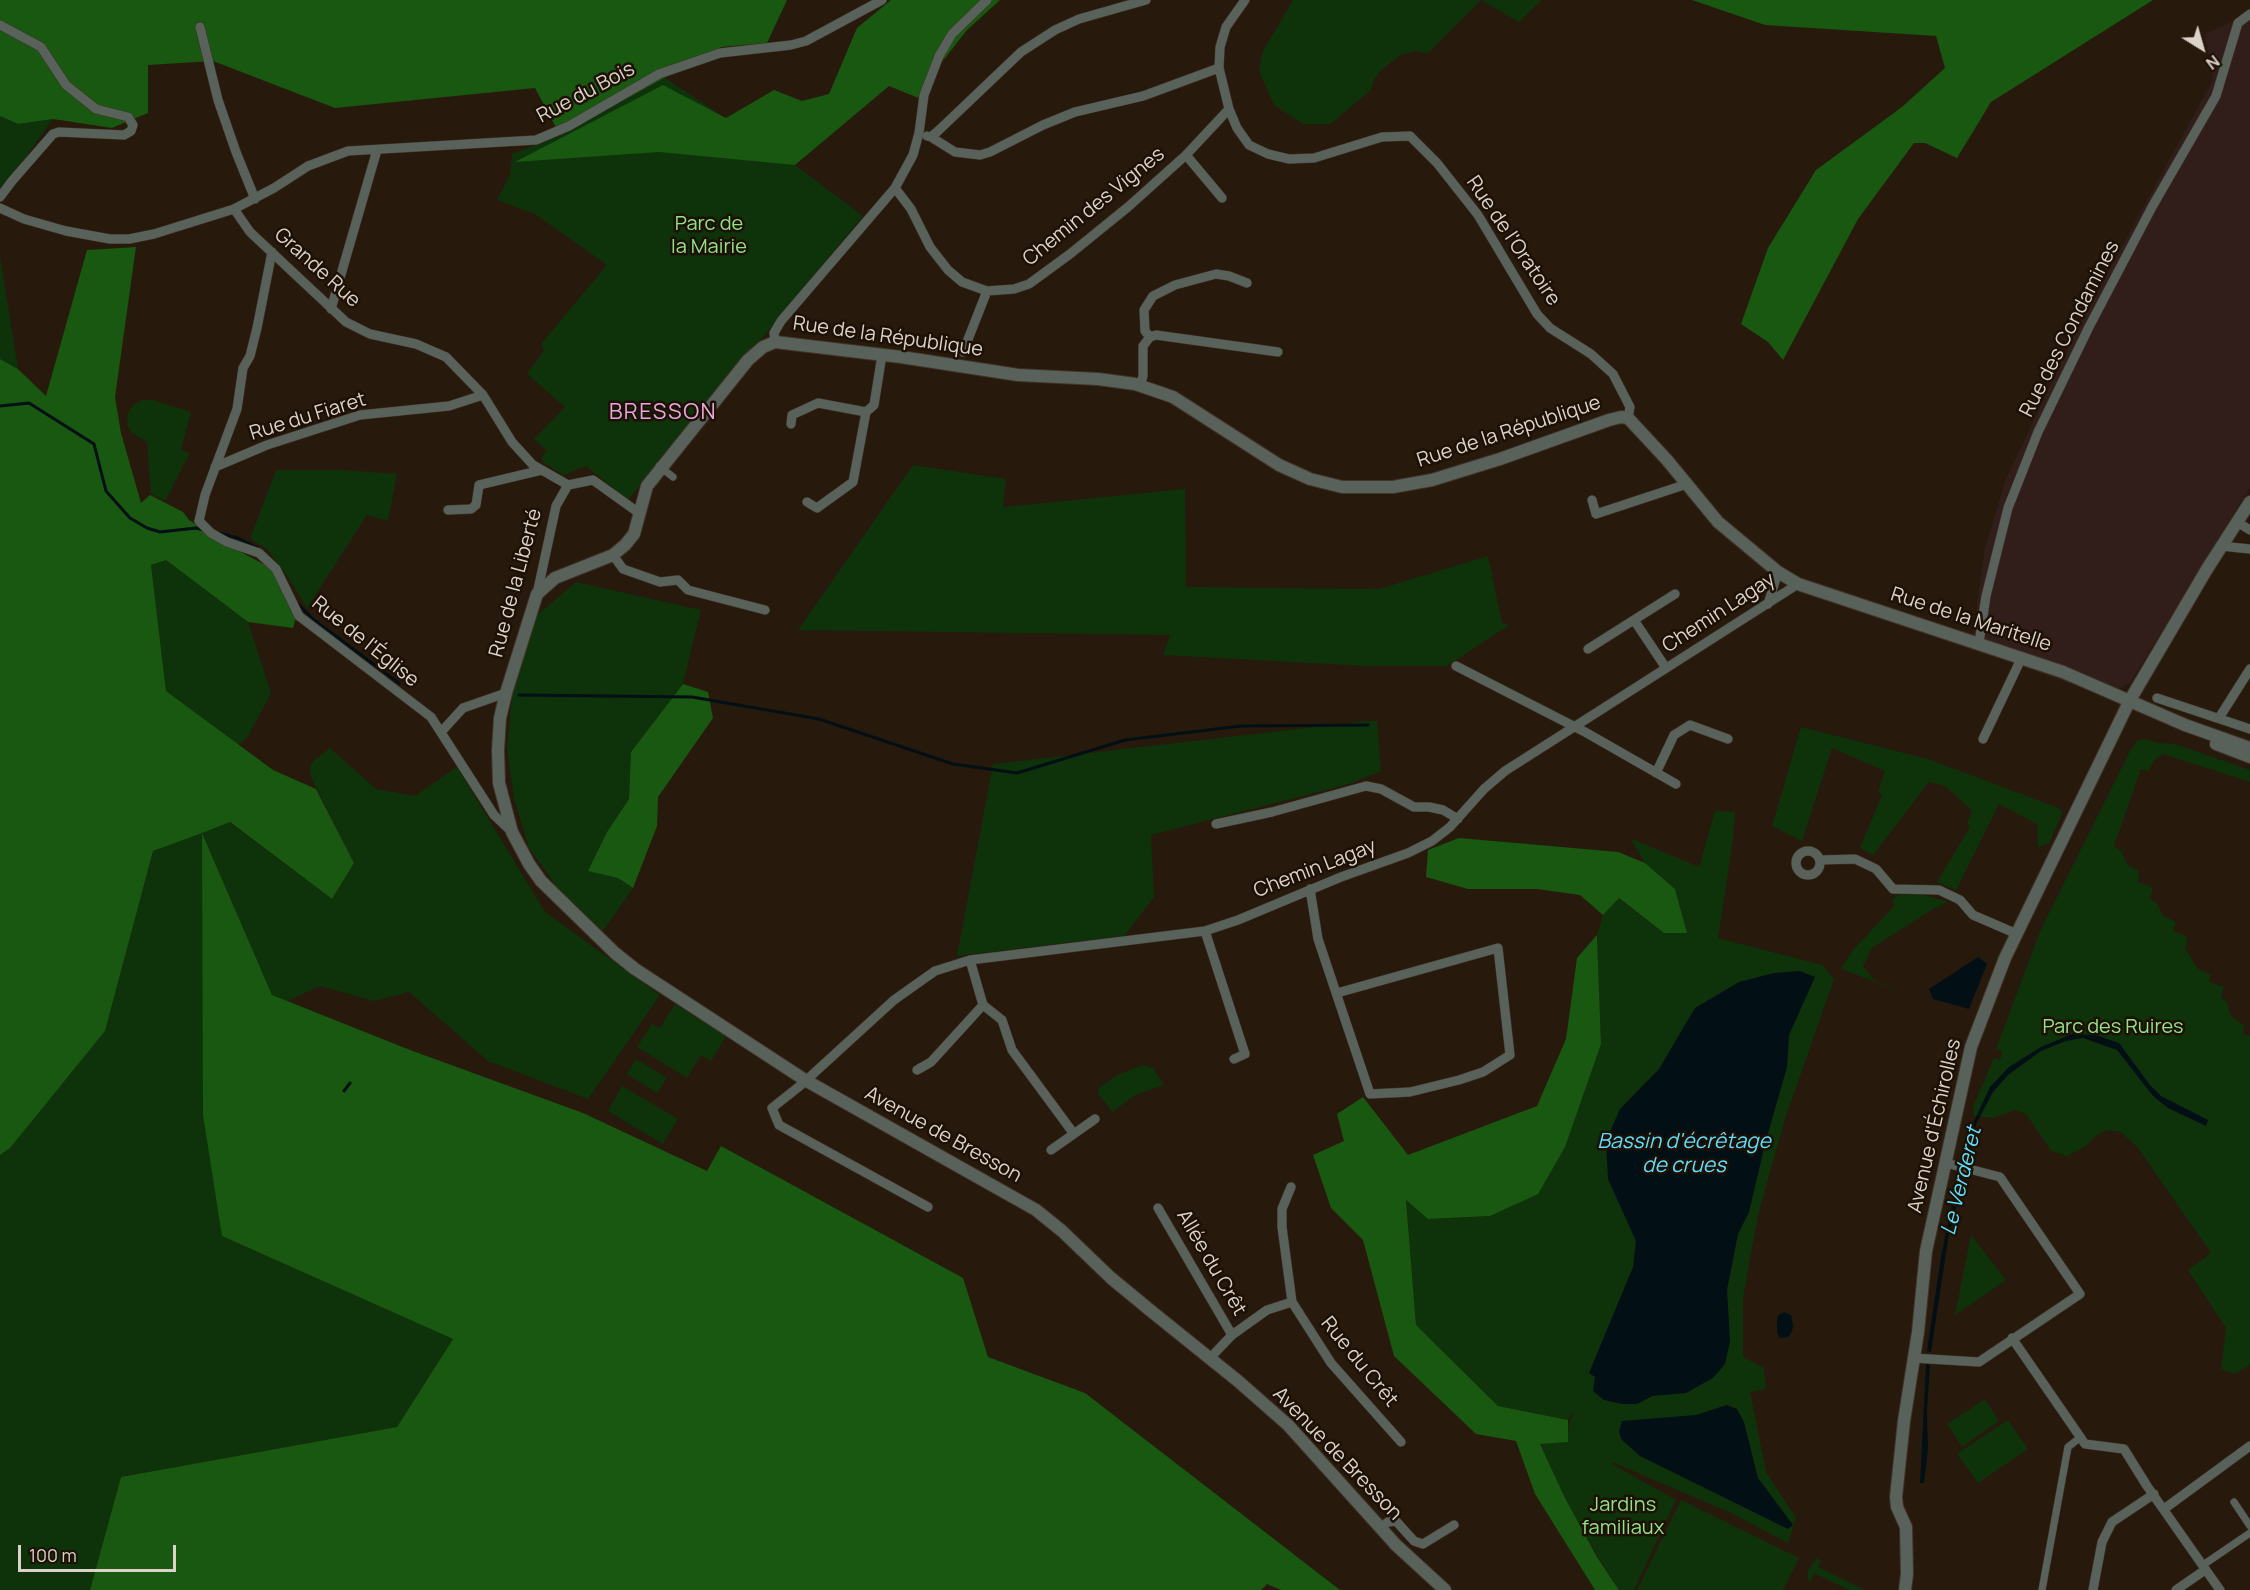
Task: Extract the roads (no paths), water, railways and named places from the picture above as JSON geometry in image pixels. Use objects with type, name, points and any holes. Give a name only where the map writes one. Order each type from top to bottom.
[{"type":"street","name":"Rue du Bois","points":[[0,208],[24,219],[66,231],[120,239],[154,234],[234,209],[255,199],[308,166],[348,151],[536,140],[569,126],[659,74],[720,53],[791,45],[806,41],[882,0]]},
{"type":"street","points":[[775,342],[774,333],[781,321],[895,188],[913,155],[919,134],[924,95],[939,56],[952,34],[987,0]]},
{"type":"street","points":[[931,136],[1021,52],[1043,38],[1079,19],[1146,0]]},
{"type":"street","name":"Rue de l'Oratoire","points":[[1245,0],[1226,27],[1220,47],[1219,68],[1229,109],[1237,128],[1249,145],[1268,154],[1289,159],[1314,158],[1382,137],[1410,135],[1437,163],[1478,215],[1537,314],[1550,328],[1591,354],[1613,374],[1630,407],[1628,418]]},
{"type":"street","name":"Rue des Condamines","points":[[1979,643],[1986,596],[2008,508],[2038,432],[2089,327],[2152,207],[2216,96],[2238,23],[2250,14]]},
{"type":"street","points":[[0,25],[41,47],[66,85],[96,109],[128,117],[133,125],[130,132],[124,135],[59,132],[53,134],[0,197]]},
{"type":"street","points":[[200,27],[218,100],[255,199]]},
{"type":"street","points":[[919,134],[931,136],[955,152],[980,156],[1075,112],[1143,96],[1219,68]]},
{"type":"street","name":"Chemin des Vignes","points":[[895,188],[911,208],[930,247],[948,270],[962,282],[987,291],[1014,289],[1029,284],[1075,250],[1186,155],[1229,109]]},
{"type":"street","points":[[331,309],[377,150]]},
{"type":"street","name":"Chemin des Vignes","points":[[1186,155],[1222,198]]},
{"type":"street","name":"Grande Rue","points":[[234,209],[246,227],[346,322],[370,334],[416,345],[446,357],[483,395],[512,442],[533,465],[568,485]]},
{"type":"street","name":"Rue de l'Église","points":[[272,252],[257,328],[250,356],[243,368],[237,410],[215,467],[199,521],[211,533],[227,542],[259,553],[276,569],[299,616],[431,717],[494,815],[512,832]]},
{"type":"street","points":[[1150,337],[1145,331],[1144,310],[1154,296],[1175,285],[1216,274],[1229,276],[1247,284]]},
{"type":"street","points":[[963,352],[987,291]]},
{"type":"street","points":[[1140,386],[1143,376],[1143,346],[1150,337],[1156,335],[1278,352]]},
{"type":"street","name":"Rue de la République","points":[[537,594],[555,578],[613,555],[634,534],[647,486],[659,466],[748,360],[763,346],[775,342],[1018,375],[1098,379],[1140,386],[1173,398],[1279,465],[1310,479],[1342,487],[1392,487],[1431,480],[1488,463],[1609,420],[1628,418],[1718,522],[1778,572],[1798,584]]},
{"type":"street","points":[[807,502],[817,508],[852,482],[866,412],[874,405],[882,355]]},
{"type":"street","name":"Rue du Fiaret","points":[[215,467],[267,445],[360,415],[449,406],[483,395]]},
{"type":"street","points":[[790,424],[792,415],[818,403],[866,412]]},
{"type":"street","points":[[659,466],[673,477]]},
{"type":"street","points":[[448,510],[471,509],[476,505],[479,485],[542,470]]},
{"type":"street","points":[[568,485],[593,480],[639,513]]},
{"type":"street","points":[[1592,500],[1596,514],[1687,484]]},
{"type":"street","name":"Rue de la Liberté","points":[[506,693],[537,594],[556,506],[568,485]]},
{"type":"street","name":"Avenue d'Échirolles","points":[[1905,1590],[1906,1527],[1897,1507],[1896,1497],[1916,1358],[1926,1251],[1951,1164],[1971,1047],[1997,978],[2017,934],[2130,700],[2221,546],[2250,502]]},
{"type":"street","points":[[2237,522],[2250,530]]},
{"type":"street","points":[[2221,546],[2250,549]]},
{"type":"street","points":[[613,555],[623,569],[660,582],[678,580],[688,590],[765,610]]},
{"type":"street","points":[[1768,604],[1778,572]]},
{"type":"street","name":"Rue de la Maritelle","points":[[1798,584],[2022,657],[2130,700]]},
{"type":"street","name":"Chemin Lagay","points":[[928,1206],[779,1125],[772,1108],[894,1000],[935,971],[970,960],[1205,931],[1238,920],[1310,888],[1408,854],[1432,841],[1458,819],[1484,789],[1505,771],[1798,584]]},
{"type":"street","points":[[1588,649],[1675,594]]},
{"type":"street","points":[[1634,620],[1666,668]]},
{"type":"street","points":[[1983,739],[2022,657]]},
{"type":"street","points":[[1456,666],[1585,732],[1676,784]]},
{"type":"street","points":[[2219,718],[2250,669]]},
{"type":"street","points":[[442,731],[463,708],[506,693]]},
{"type":"street","name":"Avenue de Bresson","points":[[506,693],[500,718],[499,783],[512,832],[541,881],[615,953],[635,969],[805,1080],[1036,1209],[1112,1278],[1288,1425],[1380,1528],[1445,1590]]},
{"type":"street","points":[[2157,698],[2250,729]]},
{"type":"street","points":[[2130,700],[2185,725],[2250,748]]},
{"type":"street","points":[[2130,700],[2152,715],[2187,733],[2250,757]]},
{"type":"street","points":[[1656,773],[1674,735],[1690,725],[1728,739]]},
{"type":"street","points":[[1216,824],[1272,812],[1366,786],[1398,797],[1414,807],[1443,810],[1458,819]]},
{"type":"street","points":[[1820,860],[1855,859],[1876,869],[1893,889],[1939,890],[1960,900],[1973,915],[2017,934]]},
{"type":"street","points":[[1310,888],[1318,939],[1370,1094],[1410,1092],[1459,1080],[1483,1072],[1510,1055],[1498,948],[1337,993]]},
{"type":"street","points":[[1205,931],[1245,1054],[1234,1059]]},
{"type":"street","points":[[970,960],[983,1005],[1002,1020],[1012,1050],[1074,1134]]},
{"type":"street","points":[[917,1070],[931,1062],[983,1005]]},
{"type":"street","points":[[1051,1150],[1095,1119]]},
{"type":"street","points":[[1916,1358],[1979,1362],[2080,1294],[2000,1177],[1951,1164]]},
{"type":"street","name":"Rue du Crêt","points":[[1292,1187],[1282,1209],[1282,1227],[1293,1302],[1331,1363],[1401,1442]]},
{"type":"street","name":"Allée du Crêt","points":[[1158,1209],[1232,1335]]},
{"type":"street","points":[[1210,1358],[1232,1335],[1267,1310],[1293,1302]]},
{"type":"street","points":[[2012,1338],[2085,1444],[2124,1449],[2220,1590]]},
{"type":"street","points":[[2042,1590],[2068,1447],[2081,1437]]},
{"type":"street","points":[[2164,1509],[2250,1446]]},
{"type":"street","points":[[2094,1590],[2097,1562],[2108,1528],[2112,1522],[2154,1494]]},
{"type":"street","points":[[2234,1502],[2250,1526]]},
{"type":"street","points":[[1380,1528],[1388,1522],[1396,1521],[1414,1541],[1423,1544],[1454,1525]]},
{"type":"street","points":[[2176,1590],[2250,1533]]},
{"type":"water","points":[[1978,957],[1987,964],[1969,1009],[1933,999],[1929,989]]},
{"type":"water","name":"Bassin d'écrêtage de crues","points":[[1800,971],[1815,977],[1789,1035],[1787,1067],[1749,1212],[1738,1234],[1727,1290],[1730,1341],[1725,1364],[1713,1378],[1686,1393],[1652,1396],[1637,1404],[1622,1404],[1604,1400],[1593,1391],[1595,1377],[1589,1373],[1633,1267],[1636,1241],[1608,1179],[1606,1141],[1620,1109],[1659,1069],[1695,1008],[1739,982],[1774,973]]},
{"type":"water","name":"Le Verderet","points":[[2072,1034],[2096,1035],[2119,1043],[2161,1096],[2208,1120],[2206,1126],[2168,1108],[2153,1096],[2117,1050],[2083,1038],[2066,1041],[2041,1051],[2008,1075],[1993,1092],[1977,1122],[1968,1160],[1963,1159],[1969,1132],[1990,1087],[2009,1067],[2041,1047]]},
{"type":"water","points":[[1959,1175],[1964,1176],[1948,1240],[1931,1352],[1927,1351],[1940,1263]]},
{"type":"water","points":[[1784,1312],[1791,1315],[1792,1332],[1788,1337],[1780,1338],[1777,1333],[1777,1320],[1778,1315]]},
{"type":"water","points":[[1926,1364],[1930,1365],[1927,1411],[1928,1449],[1924,1483],[1920,1483]]},
{"type":"water","points":[[1727,1405],[1737,1409],[1744,1422],[1758,1478],[1793,1525],[1788,1529],[1640,1456],[1622,1440],[1619,1432],[1622,1421],[1696,1415]]},
{"type":"waterway","points":[[0,406],[29,403],[94,444],[106,491],[130,518],[147,528],[160,532],[196,528],[204,530]]},
{"type":"waterway","points":[[219,533],[238,538],[257,548]]},
{"type":"waterway","points":[[297,603],[314,620],[399,683]]},
{"type":"waterway","points":[[519,695],[692,697],[819,719],[953,764],[1017,773],[1125,740],[1241,726],[1368,725]]},
{"type":"waterway","points":[[344,1091],[350,1083]]},
{"type":"district","name":"BRESSON","points":[[663,413]]},
{"type":"park label","name":"Parc de la Mairie","points":[[709,236]]},
{"type":"park label","name":"Parc des Ruires","points":[[2113,1027]]},
{"type":"park label","name":"Jardins familiaux","points":[[1623,1516]]}]
